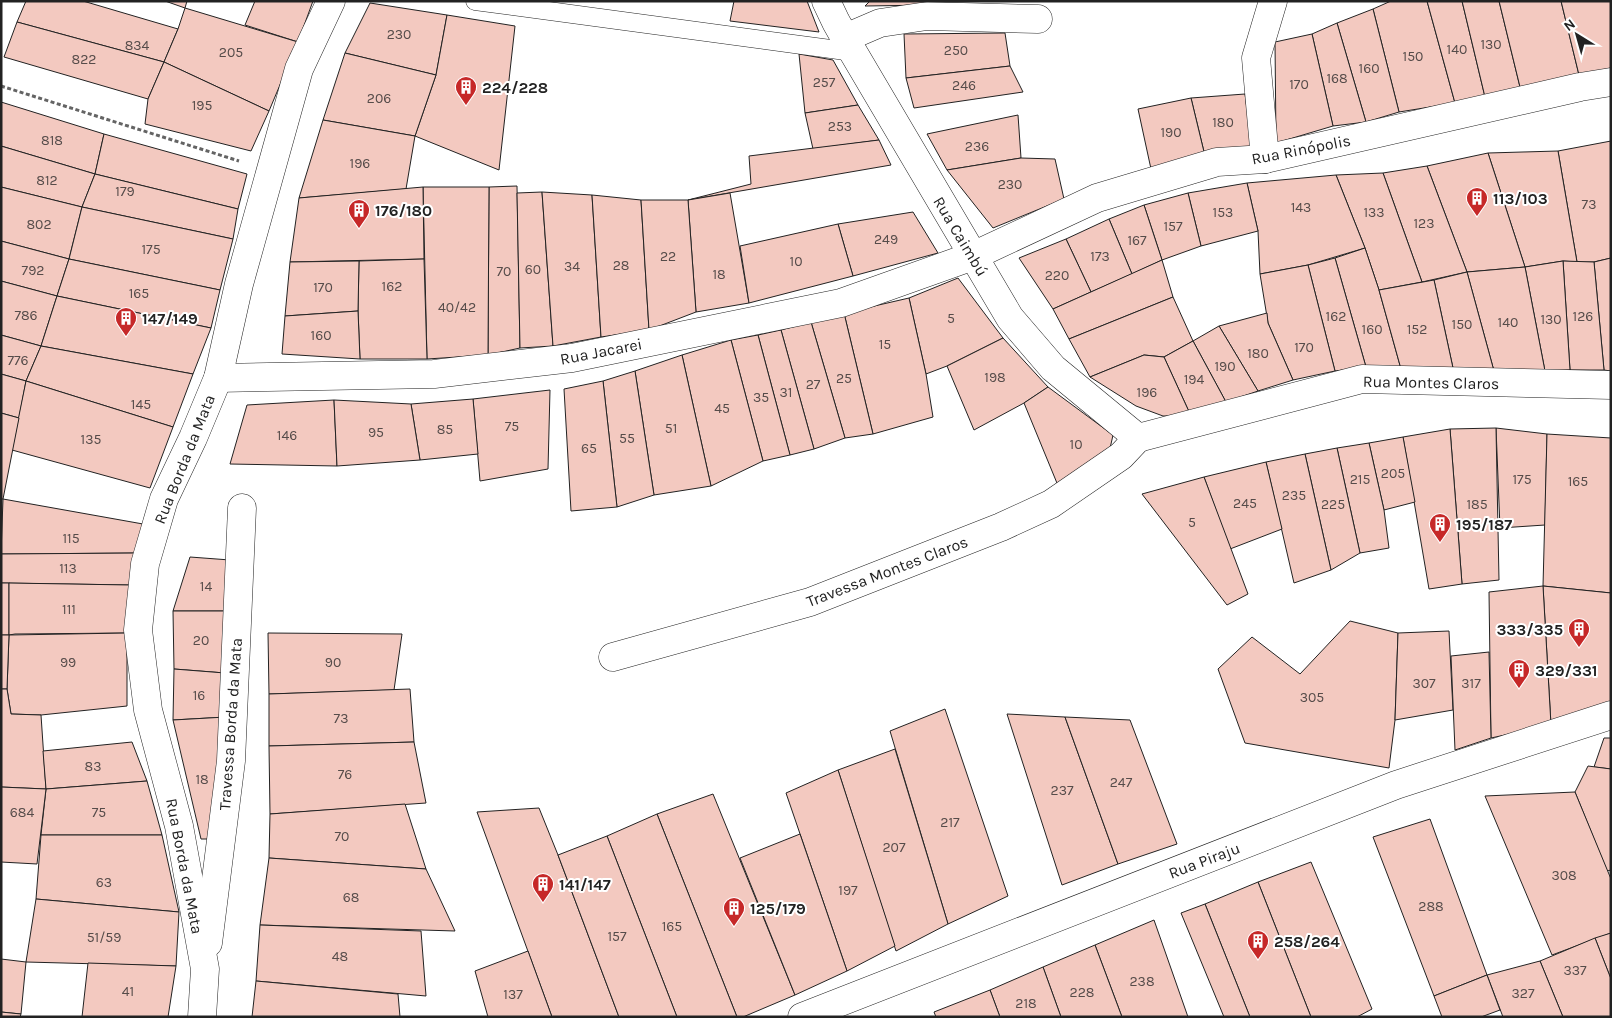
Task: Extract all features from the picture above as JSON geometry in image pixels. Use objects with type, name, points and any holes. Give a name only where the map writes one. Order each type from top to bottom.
[{"type":"street","name":"Rua Borda da Mata","points":[[202,1017],[205,969],[179,826],[148,710],[138,630],[145,564],[164,499],[193,438],[218,378],[239,284],[299,69],[331,1]]},
{"type":"street","name":"Rua Caimbú","points":[[826,1],[849,45],[1010,318],[1053,368],[1138,438]]},
{"type":"street","points":[[1265,159],[1256,58],[1273,1]]},
{"type":"street","points":[[849,45],[880,23],[926,16],[1038,19]]},
{"type":"street","name":"Rua Rinópolis","points":[[973,256],[1097,198],[1217,162],[1265,159],[1580,87],[1611,82]]},
{"type":"street","name":"Rua Jacarei","points":[[218,378],[434,374],[572,358],[841,303],[973,256]]},
{"type":"street","name":"Rua Montes Claros","points":[[1138,438],[1362,379],[1611,385]]},
{"type":"street","name":"Travessa Montes Claros","points":[[613,657],[810,602],[1000,527],[1051,504],[1121,456],[1138,438]]},
{"type":"street","name":"Travessa Borda da Mata","points":[[205,969],[231,761],[242,508]]},
{"type":"street","name":"Rua Piraju","points":[[802,1017],[1396,785],[1611,716]]},
{"type":"lane","points":[[475,1],[849,45]]},
{"type":"path","points":[[1,86],[271,171]]},
{"type":"building","points":[[26,1],[83,1],[178,29],[164,62],[17,22]]},
{"type":"building","points":[[165,1],[187,1],[185,8]]},
{"type":"building","points":[[255,1],[313,1],[298,42],[245,25]]},
{"type":"building","points":[[734,1],[807,1],[819,32],[730,21]]},
{"type":"building","points":[[870,1],[935,1],[931,5],[865,6]]},
{"type":"building","points":[[1391,1],[1427,1],[1455,103],[1399,112],[1373,9]]},
{"type":"building","points":[[1427,1],[1462,1],[1485,97],[1455,103]]},
{"type":"building","points":[[1462,1],[1499,1],[1520,87],[1485,97]]},
{"type":"building","points":[[1499,1],[1561,1],[1579,75],[1520,87]]},
{"type":"building","points":[[1561,1],[1611,1],[1611,68],[1579,75]]},
{"type":"building","points":[[370,3],[447,15],[436,75],[345,53]]},
{"type":"building","points":[[185,8],[298,42],[269,111],[164,62]]},
{"type":"building","points":[[1373,9],[1399,112],[1366,122],[1337,23]]},
{"type":"building","name":"224/228","points":[[447,15],[515,26],[499,170],[415,136],[436,75]]},
{"type":"building","points":[[17,22],[164,62],[148,99],[4,57]]},
{"type":"building","points":[[1337,23],[1366,122],[1333,126],[1312,34]]},
{"type":"building","points":[[1005,33],[1010,66],[906,78],[904,34]]},
{"type":"building","points":[[1312,34],[1333,126],[1276,143],[1275,42]]},
{"type":"building","points":[[345,53],[436,75],[415,136],[323,120]]},
{"type":"building","points":[[799,54],[833,60],[858,105],[805,113]]},
{"type":"building","points":[[164,62],[269,111],[251,151],[145,124],[148,99]]},
{"type":"building","points":[[1010,66],[1023,92],[914,108],[906,78]]},
{"type":"building","points":[[1245,94],[1252,147],[1205,156],[1191,98]]},
{"type":"building","points":[[1191,98],[1205,156],[1151,169],[1138,109]]},
{"type":"building","points":[[1,102],[104,134],[95,174],[1,146]]},
{"type":"building","points":[[858,105],[879,140],[813,149],[805,113]]},
{"type":"building","points":[[1018,115],[1021,158],[947,170],[927,134]]},
{"type":"building","points":[[323,120],[415,136],[406,189],[299,198]]},
{"type":"building","points":[[104,134],[247,174],[238,209],[95,174]]},
{"type":"building","points":[[879,140],[891,165],[688,200],[751,184],[749,156]]},
{"type":"building","points":[[1611,141],[1611,258],[1594,262],[1577,262],[1558,151]]},
{"type":"building","points":[[1,146],[95,174],[82,207],[1,187]]},
{"type":"building","points":[[1558,151],[1577,262],[1563,261],[1525,267],[1488,153]]},
{"type":"building","name":"113/103","points":[[1488,153],[1525,267],[1467,272],[1427,166]]},
{"type":"building","points":[[1021,158],[1055,159],[1064,199],[993,228],[947,170]]},
{"type":"building","points":[[1427,166],[1467,272],[1422,282],[1383,173]]},
{"type":"building","points":[[1383,173],[1422,282],[1379,290],[1365,248],[1336,175]]},
{"type":"building","points":[[95,174],[238,209],[233,239],[82,207]]},
{"type":"building","points":[[1336,175],[1365,248],[1308,265],[1260,274],[1258,231],[1247,183]]},
{"type":"building","points":[[1247,183],[1258,231],[1201,246],[1188,193]]},
{"type":"building","points":[[517,186],[520,348],[488,355],[489,187]]},
{"type":"building","points":[[1,187],[82,207],[69,259],[1,241]]},
{"type":"building","points":[[423,187],[489,187],[488,355],[427,359]]},
{"type":"building","name":"176/180","points":[[423,187],[424,259],[290,262],[299,198]]},
{"type":"building","points":[[542,192],[553,346],[520,348],[517,193]]},
{"type":"building","points":[[542,192],[592,195],[601,337],[553,346]]},
{"type":"building","points":[[730,193],[749,303],[696,312],[688,200]]},
{"type":"building","points":[[1188,193],[1201,246],[1162,260],[1144,205]]},
{"type":"building","points":[[592,195],[641,200],[649,330],[601,337]]},
{"type":"building","points":[[641,200],[688,200],[696,312],[649,330]]},
{"type":"building","points":[[1144,205],[1162,260],[1132,274],[1109,219]]},
{"type":"building","points":[[82,207],[233,239],[220,290],[69,259]]},
{"type":"building","points":[[913,212],[938,253],[853,276],[838,224]]},
{"type":"building","points":[[1109,219],[1132,274],[1091,292],[1066,239]]},
{"type":"building","points":[[838,224],[853,276],[749,303],[740,246]]},
{"type":"building","points":[[1066,239],[1091,292],[1053,309],[1019,258]]},
{"type":"building","points":[[1,241],[69,259],[57,296],[1,281]]},
{"type":"building","points":[[1365,248],[1401,369],[1366,367],[1335,258]]},
{"type":"building","points":[[1335,258],[1366,367],[1335,371],[1308,265]]},
{"type":"building","points":[[1611,258],[1611,371],[1604,370],[1594,262]]},
{"type":"building","points":[[69,259],[220,290],[211,328],[57,296]]},
{"type":"building","points":[[424,259],[427,359],[360,359],[358,311],[359,261]]},
{"type":"building","points":[[1162,260],[1173,297],[1069,339],[1053,309]]},
{"type":"building","points":[[359,261],[358,311],[285,316],[290,262]]},
{"type":"building","points":[[1563,261],[1594,262],[1604,370],[1570,370]]},
{"type":"building","points":[[1563,261],[1570,370],[1545,371],[1525,267]]},
{"type":"building","points":[[1308,265],[1335,371],[1293,380],[1268,323],[1260,274]]},
{"type":"building","points":[[1525,267],[1545,371],[1494,371],[1467,272]]},
{"type":"building","points":[[1467,272],[1494,371],[1453,368],[1434,280]]},
{"type":"building","points":[[958,278],[1003,338],[947,366],[926,374],[909,298]]},
{"type":"building","points":[[1434,280],[1453,368],[1401,369],[1379,290]]},
{"type":"building","points":[[1,281],[57,296],[41,346],[1,335]]},
{"type":"building","name":"147/149","points":[[57,296],[211,328],[193,374],[41,346]]},
{"type":"building","points":[[1173,297],[1193,341],[1164,357],[1144,355],[1090,377],[1069,339]]},
{"type":"building","points":[[909,298],[926,374],[933,417],[873,434],[844,313]]},
{"type":"building","points":[[358,311],[360,359],[282,354],[285,316]]},
{"type":"building","points":[[844,313],[873,434],[845,438],[811,322]]},
{"type":"building","points":[[1267,313],[1268,323],[1293,380],[1258,391],[1219,326]]},
{"type":"building","points":[[811,322],[845,438],[814,449],[781,330]]},
{"type":"building","points":[[1219,326],[1258,391],[1226,402],[1193,341]]},
{"type":"building","points":[[781,330],[814,449],[790,455],[758,335]]},
{"type":"building","points":[[1,335],[41,346],[26,381],[1,374]]},
{"type":"building","points":[[758,335],[790,455],[763,461],[731,340]]},
{"type":"building","points":[[1003,338],[1048,387],[1024,403],[974,430],[947,366]]},
{"type":"building","points":[[731,340],[763,461],[711,486],[682,355]]},
{"type":"building","points":[[1193,341],[1226,402],[1191,416],[1164,357]]},
{"type":"building","points":[[41,346],[193,374],[173,427],[26,381]]},
{"type":"building","points":[[682,355],[711,486],[654,495],[635,371]]},
{"type":"building","points":[[1144,355],[1164,357],[1191,416],[1163,416],[1136,406],[1090,377]]},
{"type":"building","points":[[635,371],[654,495],[617,507],[603,381]]},
{"type":"building","points":[[1,374],[26,381],[19,418],[1,413]]},
{"type":"building","points":[[26,381],[173,427],[150,488],[12,450]]},
{"type":"building","points":[[603,381],[617,507],[571,511],[564,389]]},
{"type":"building","points":[[1048,387],[1113,435],[1109,453],[1059,488],[1024,403]]},
{"type":"building","points":[[550,390],[548,469],[480,481],[473,399]]},
{"type":"building","points":[[473,399],[478,454],[420,460],[411,404]]},
{"type":"building","points":[[334,400],[337,466],[230,464],[247,405]]},
{"type":"building","points":[[334,400],[411,404],[420,460],[337,466]]},
{"type":"building","points":[[1,413],[19,418],[3,499],[1,499]]},
{"type":"building","points":[[1496,428],[1547,434],[1545,525],[1500,528]]},
{"type":"building","points":[[1496,428],[1499,580],[1462,584],[1450,429]]},
{"type":"building","name":"195/187","points":[[1450,429],[1462,584],[1429,589],[1403,437]]},
{"type":"building","points":[[1547,434],[1611,438],[1611,593],[1543,586]]},
{"type":"building","points":[[1403,437],[1415,502],[1384,510],[1369,443]]},
{"type":"building","points":[[1369,443],[1384,510],[1389,548],[1360,553],[1337,448]]},
{"type":"building","points":[[1337,448],[1360,553],[1331,570],[1305,454]]},
{"type":"building","points":[[1305,454],[1331,570],[1294,583],[1266,462]]},
{"type":"building","points":[[1266,462],[1282,529],[1230,549],[1204,477]]},
{"type":"building","points":[[1204,477],[1248,594],[1227,605],[1142,494]]},
{"type":"building","points":[[3,499],[143,524],[137,553],[1,554]]},
{"type":"building","points":[[137,553],[130,585],[1,583],[1,554]]},
{"type":"building","points":[[190,557],[230,560],[232,611],[173,611]]},
{"type":"building","points":[[1,583],[9,583],[9,635],[1,635]]},
{"type":"building","points":[[9,583],[130,585],[127,633],[9,635]]},
{"type":"building","name":"333/335","points":[[1543,586],[1611,593],[1611,703],[1551,725]]},
{"type":"building","name":"329/331","points":[[1543,586],[1551,725],[1491,738],[1489,592]]},
{"type":"building","points":[[173,611],[232,611],[225,673],[174,669]]},
{"type":"building","points":[[1350,621],[1398,633],[1395,720],[1389,768],[1245,743],[1218,669],[1252,637],[1300,674]]},
{"type":"building","points":[[1449,631],[1453,710],[1395,720],[1398,633]]},
{"type":"building","points":[[127,633],[127,706],[41,715],[11,714],[7,689],[9,635]]},
{"type":"building","points":[[268,633],[402,634],[394,690],[269,694]]},
{"type":"building","points":[[1,635],[9,635],[7,689],[1,689]]},
{"type":"building","points":[[1489,652],[1491,738],[1455,750],[1451,656]]},
{"type":"building","points":[[174,669],[225,673],[226,717],[173,720]]},
{"type":"building","points":[[1,689],[7,689],[11,714],[41,715],[46,789],[1,787]]},
{"type":"building","points":[[410,689],[414,742],[269,746],[269,694]]},
{"type":"building","points":[[945,709],[1008,896],[948,924],[890,731]]},
{"type":"building","points":[[1007,714],[1065,717],[1118,864],[1062,885]]},
{"type":"building","points":[[226,717],[210,839],[201,839],[173,720]]},
{"type":"building","points":[[1065,717],[1130,720],[1177,844],[1118,864]]},
{"type":"building","points":[[1604,738],[1611,738],[1611,769],[1594,767]]},
{"type":"building","points":[[132,742],[147,781],[46,789],[43,751]]},
{"type":"building","points":[[414,742],[426,803],[270,814],[269,746]]},
{"type":"building","points":[[895,749],[948,924],[896,951],[838,770]]},
{"type":"building","points":[[1588,766],[1611,769],[1611,870],[1607,871],[1575,792]]},
{"type":"building","points":[[838,770],[895,946],[847,971],[786,793]]},
{"type":"building","points":[[147,781],[162,835],[41,835],[46,789]]},
{"type":"building","points":[[1,787],[46,789],[37,864],[1,862]]},
{"type":"building","points":[[1575,792],[1611,879],[1611,933],[1552,955],[1485,796]]},
{"type":"building","name":"125/179","points":[[713,794],[795,995],[743,1017],[737,1017],[657,814]]},
{"type":"building","points":[[405,804],[426,869],[269,858],[270,814]]},
{"type":"building","name":"141/147","points":[[539,808],[619,1017],[552,1017],[477,812]]},
{"type":"building","points":[[657,814],[737,1017],[677,1017],[607,836]]},
{"type":"building","points":[[1430,819],[1487,975],[1434,996],[1373,837]]},
{"type":"building","points":[[800,834],[847,971],[795,995],[740,858]]},
{"type":"building","points":[[41,835],[162,835],[179,912],[36,899]]},
{"type":"building","points":[[607,836],[677,1017],[619,1017],[558,855]]},
{"type":"building","points":[[269,858],[426,869],[455,931],[260,925]]},
{"type":"building","points":[[1311,862],[1372,1009],[1357,1017],[1311,1017],[1258,882]]},
{"type":"building","name":"258/264","points":[[1258,882],[1311,1017],[1250,1017],[1205,904]]},
{"type":"building","points":[[36,899],[179,912],[176,966],[26,962]]},
{"type":"building","points":[[1205,904],[1250,1017],[1224,1017],[1181,913]]},
{"type":"building","points":[[1154,920],[1188,1017],[1122,1017],[1095,945]]},
{"type":"building","points":[[260,925],[421,931],[426,996],[256,981]]},
{"type":"building","points":[[1611,933],[1611,979],[1595,938]]},
{"type":"building","points":[[1595,938],[1611,979],[1611,1017],[1563,1017],[1540,961]]},
{"type":"building","points":[[1095,945],[1122,1017],[1061,1017],[1043,967]]},
{"type":"building","points":[[528,951],[552,1017],[488,1017],[475,971]]},
{"type":"building","points":[[1,959],[26,962],[21,1014],[1,1012]]},
{"type":"building","points":[[1540,961],[1563,1017],[1503,1017],[1487,975]]},
{"type":"building","points":[[88,963],[176,966],[168,1017],[82,1017]]},
{"type":"building","points":[[1043,967],[1061,1017],[1000,1017],[990,990]]},
{"type":"building","points":[[1487,975],[1500,1010],[1481,1017],[1442,1017],[1434,996]]},
{"type":"building","points":[[256,981],[398,994],[400,1017],[252,1017]]},
{"type":"building","points":[[990,990],[1000,1017],[936,1017],[934,1012]]},
{"type":"building","points":[[1,1012],[21,1014],[20,1017],[1,1017]]},
{"type":"place","name":"224/228","points":[[466,106]]},
{"type":"place","name":"113/103","points":[[1477,217]]},
{"type":"place","name":"176/180","points":[[359,229]]},
{"type":"place","name":"147/149","points":[[126,337]]},
{"type":"place","name":"195/187","points":[[1440,543]]},
{"type":"place","name":"333/335","points":[[1579,648]]},
{"type":"place","name":"329/331","points":[[1519,689]]},
{"type":"place","name":"141/147","points":[[543,903]]},
{"type":"place","name":"125/179","points":[[734,927]]},
{"type":"place","name":"258/264","points":[[1258,960]]}]
